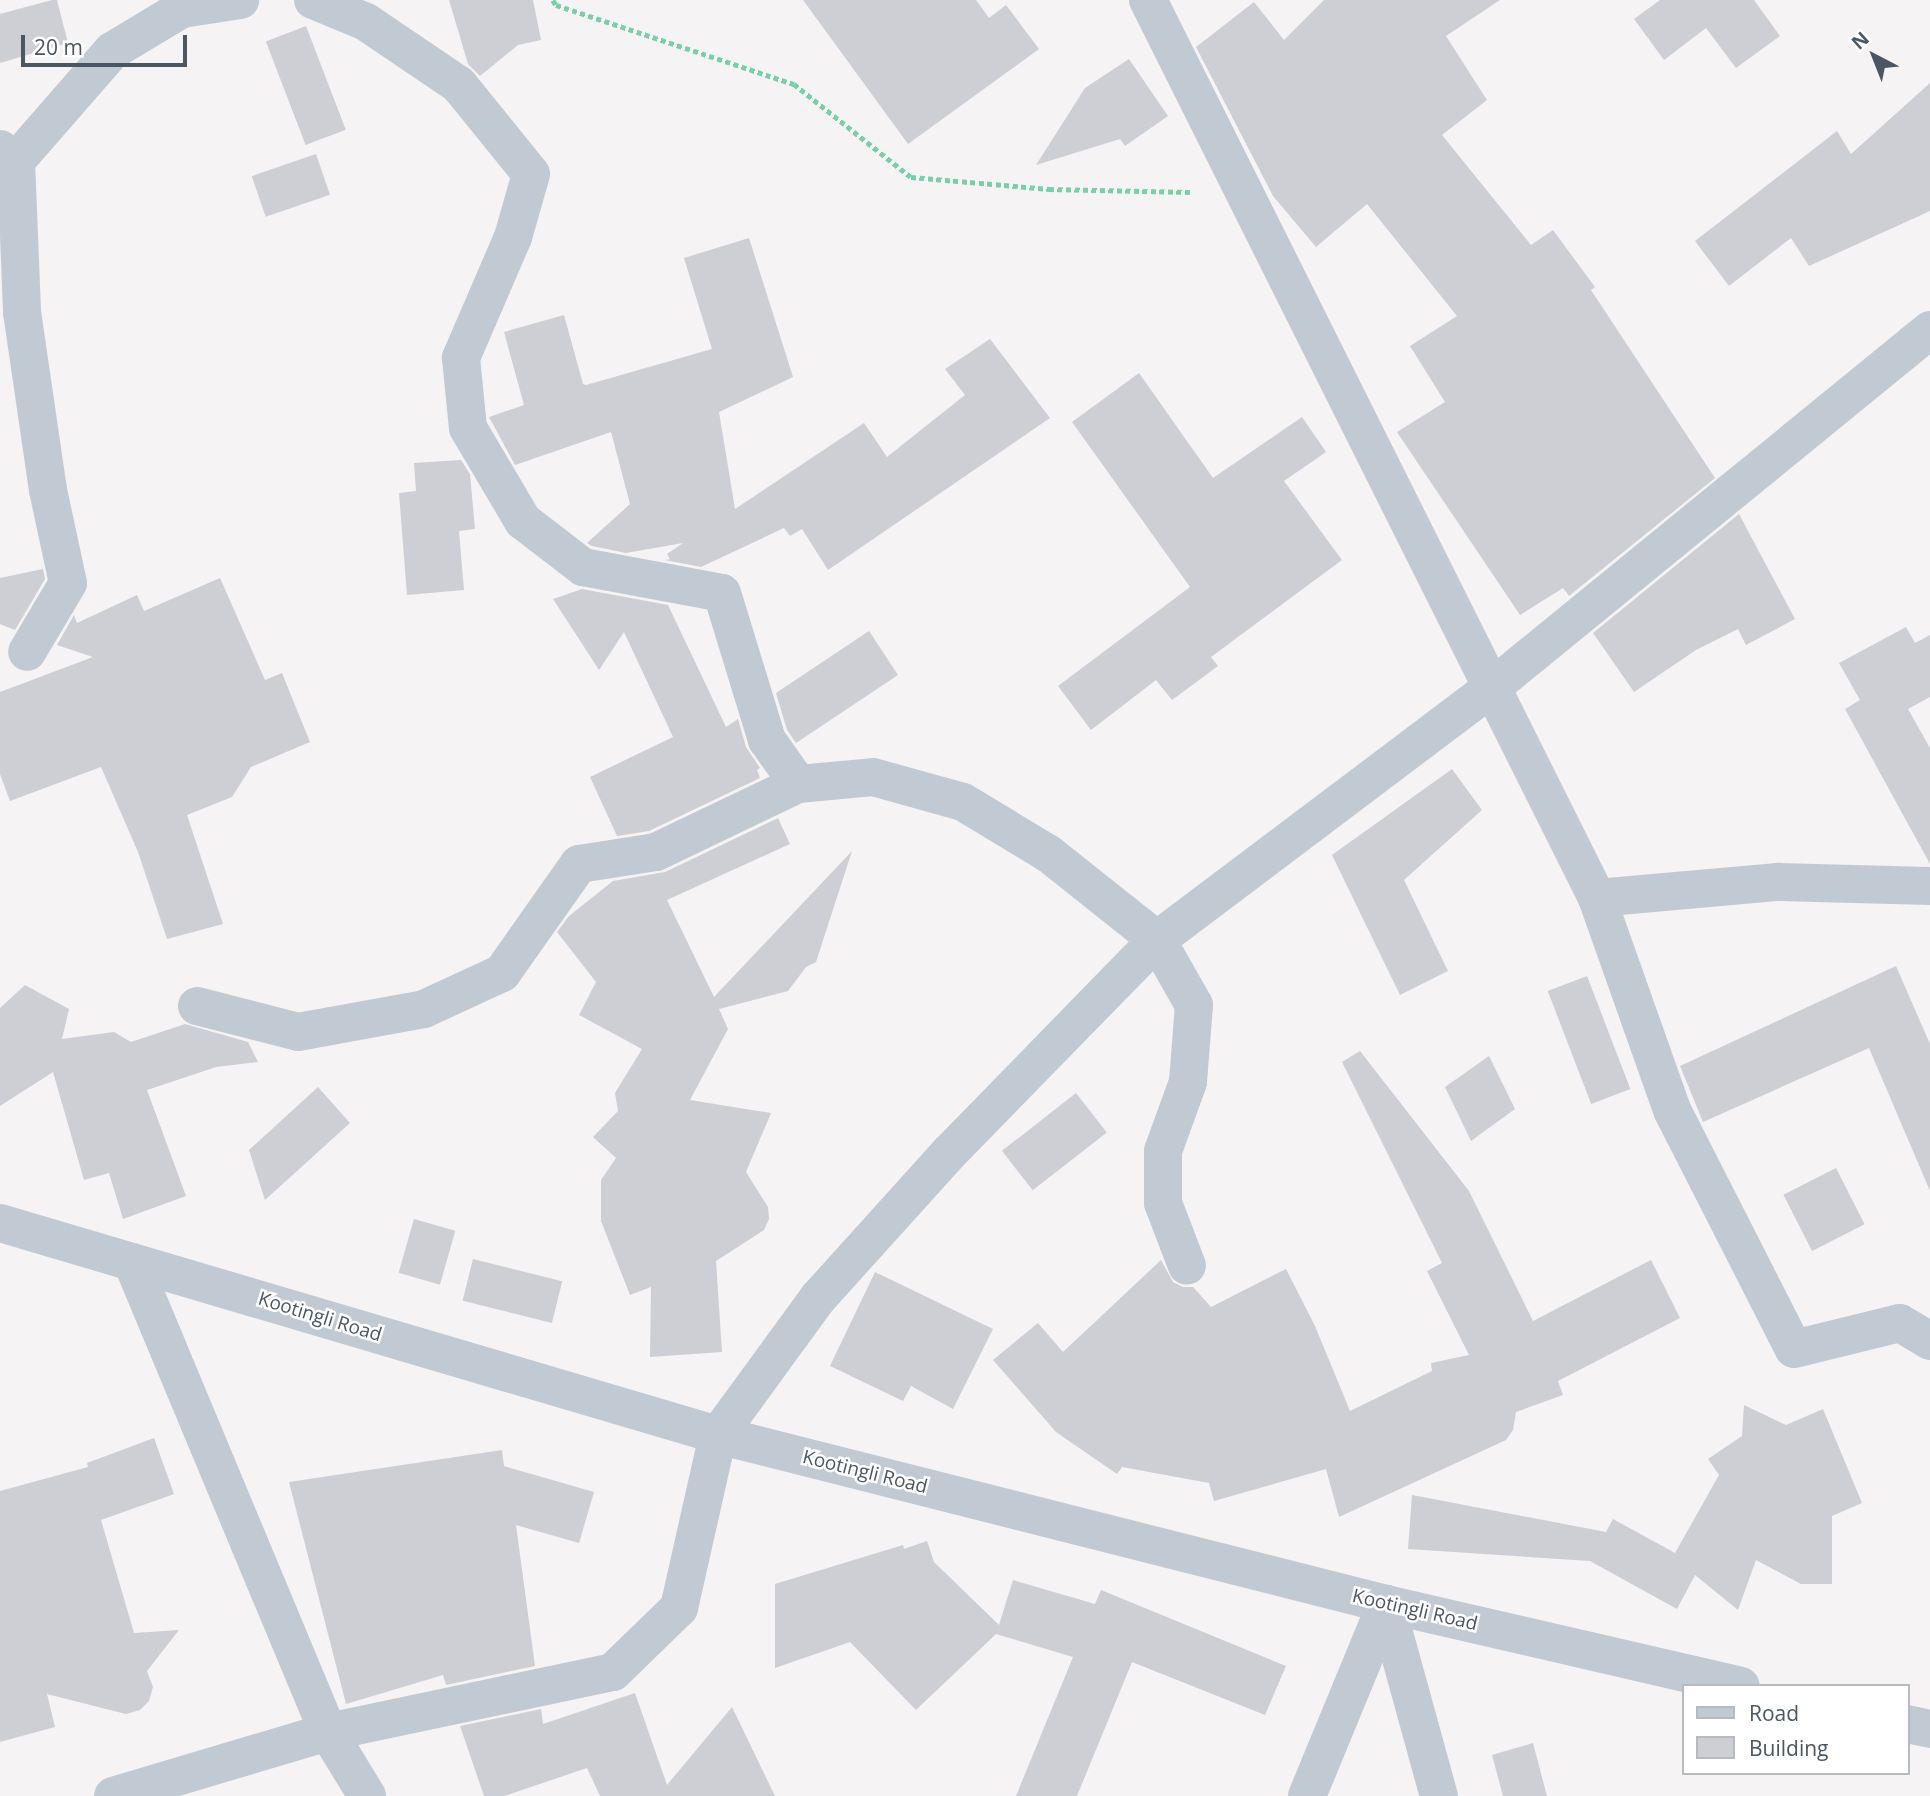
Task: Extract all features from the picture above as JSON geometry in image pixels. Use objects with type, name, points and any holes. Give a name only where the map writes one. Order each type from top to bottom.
[{"type":"street","points":[[27,652],[68,583],[48,490],[22,312],[8,155],[112,51],[182,9],[240,0]]},
{"type":"street","points":[[313,0],[366,22],[459,85],[531,174],[513,237],[461,358],[468,428],[523,521],[583,567],[722,593],[767,740],[798,784]]},
{"type":"street","points":[[1148,0],[1490,689],[1597,898],[1672,1110],[1794,1349],[1900,1323],[1930,1341]]},
{"type":"street","points":[[113,1796],[328,1732],[613,1672],[679,1608],[718,1435],[818,1298],[951,1151],[1157,940],[1490,689],[1930,330]]},
{"type":"street","points":[[197,1006],[298,1032],[424,1009],[502,973],[579,863],[656,852],[798,784],[873,777],[963,802],[1049,854],[1157,940],[1194,1005],[1188,1082],[1163,1151],[1163,1203],[1187,1266]]},
{"type":"street","points":[[1597,898],[1778,882],[1930,886]]},
{"type":"street","name":"Kootingli Road","points":[[0,1223],[718,1435],[1386,1604],[1732,1684]]},
{"type":"street","points":[[132,1262],[328,1732],[367,1796]]},
{"type":"street","points":[[1307,1796],[1386,1604]]},
{"type":"street","points":[[1386,1604],[1439,1796]]},
{"type":"street","points":[[1909,1724],[1930,1729]]},
{"type":"path","points":[[553,0],[556,5],[794,84],[911,177],[1049,189],[1243,193]]},
{"type":"building","points":[[57,0],[68,43],[0,63],[0,14]]},
{"type":"building","points":[[449,0],[533,0],[541,40],[518,45],[480,76],[468,64]]},
{"type":"building","points":[[803,0],[976,0],[989,18],[1006,5],[1039,49],[908,144]]},
{"type":"building","points":[[1324,0],[1500,0],[1446,36],[1487,100],[1442,135],[1531,245],[1553,230],[1595,287],[1591,290],[1715,478],[1569,596],[1563,588],[1520,615],[1397,432],[1445,402],[1410,346],[1457,316],[1367,204],[1316,247],[1273,196],[1196,47],[1254,2],[1284,40]]},
{"type":"building","points":[[1660,0],[1754,0],[1780,36],[1736,68],[1706,28],[1664,60],[1634,19]]},
{"type":"building","points":[[306,26],[346,130],[306,145],[266,41]]},
{"type":"building","points":[[1129,59],[1168,116],[1125,146],[1120,139],[1036,165],[1085,88]]},
{"type":"building","points":[[1930,83],[1930,211],[1809,266],[1791,238],[1729,286],[1695,241],[1837,131],[1851,154]]},
{"type":"building","points":[[316,154],[330,195],[266,217],[252,176]]},
{"type":"building","points":[[749,238],[793,377],[719,412],[735,509],[864,423],[887,457],[965,395],[945,369],[990,339],[1050,418],[828,570],[802,529],[790,536],[784,528],[701,567],[665,560],[670,559],[667,554],[683,543],[626,553],[592,546],[587,543],[630,504],[611,432],[515,465],[489,417],[524,405],[504,332],[564,315],[583,384],[586,385],[712,349],[684,258]]},
{"type":"building","points":[[1139,373],[1213,478],[1302,417],[1326,452],[1284,481],[1342,560],[1211,657],[1218,666],[1172,700],[1156,680],[1091,730],[1058,686],[1190,587],[1072,422]]},
{"type":"building","points":[[461,460],[470,474],[475,529],[459,531],[464,590],[407,595],[399,493],[416,491],[414,463]]},
{"type":"building","points":[[1739,514],[1795,619],[1746,645],[1738,629],[1696,650],[1634,692],[1593,633]]},
{"type":"building","points":[[43,569],[45,579],[15,630],[0,624],[0,578]]},
{"type":"building","points":[[220,578],[265,680],[282,673],[310,742],[251,767],[232,797],[187,815],[223,924],[167,939],[138,852],[101,767],[10,801],[0,774],[0,692],[93,657],[57,645],[74,615],[77,623],[137,595],[144,611]]},
{"type":"building","points":[[582,589],[668,605],[726,727],[738,719],[746,747],[760,768],[757,770],[760,778],[649,831],[617,836],[590,777],[673,737],[624,632],[599,670],[553,599]]},
{"type":"building","points":[[1906,627],[1915,643],[1930,635],[1930,697],[1908,709],[1930,748],[1930,864],[1845,709],[1860,700],[1839,663]]},
{"type":"building","points":[[869,631],[898,675],[796,743],[787,730],[776,693]]},
{"type":"building","points":[[1452,769],[1482,810],[1404,880],[1448,971],[1400,995],[1332,855]]},
{"type":"building","points":[[778,818],[790,844],[667,900],[714,997],[852,851],[816,962],[806,967],[788,991],[719,1009],[728,1029],[690,1100],[771,1113],[746,1172],[768,1207],[769,1219],[764,1230],[716,1261],[722,1352],[650,1357],[651,1287],[630,1295],[601,1221],[601,1180],[616,1158],[593,1137],[618,1111],[615,1093],[642,1049],[579,1015],[596,982],[557,932],[569,916],[613,881],[665,872]]},
{"type":"building","points":[[1896,966],[1930,1044],[1930,1191],[1869,1048],[1703,1122],[1680,1066]]},
{"type":"building","points":[[1587,976],[1630,1089],[1591,1104],[1548,991]]},
{"type":"building","points":[[25,985],[69,1009],[62,1039],[114,1032],[131,1042],[185,1024],[248,1042],[258,1062],[216,1067],[147,1090],[186,1196],[123,1219],[109,1173],[84,1180],[53,1072],[0,1106],[0,1008]]},
{"type":"building","points":[[1360,1051],[1469,1191],[1533,1321],[1651,1260],[1680,1318],[1558,1381],[1563,1395],[1516,1412],[1513,1430],[1506,1440],[1339,1517],[1326,1469],[1214,1501],[1209,1483],[1122,1467],[1117,1474],[1056,1432],[993,1360],[1038,1323],[1063,1352],[1161,1260],[1173,1282],[1183,1287],[1193,1287],[1211,1307],[1286,1269],[1315,1326],[1350,1411],[1432,1371],[1431,1363],[1469,1355],[1427,1271],[1442,1263],[1342,1062]]},
{"type":"building","points":[[1489,1056],[1515,1109],[1471,1141],[1445,1087]]},
{"type":"building","points":[[318,1087],[350,1123],[265,1200],[249,1150]]},
{"type":"building","points":[[1076,1093],[1107,1132],[1033,1190],[1002,1151]]},
{"type":"building","points":[[1836,1168],[1865,1224],[1812,1251],[1783,1195]]},
{"type":"building","points":[[414,1219],[455,1231],[440,1285],[399,1273]]},
{"type":"building","points":[[473,1259],[562,1281],[552,1323],[463,1301]]},
{"type":"building","points":[[875,1272],[993,1329],[953,1409],[911,1386],[903,1401],[830,1366]]},
{"type":"building","points":[[1744,1405],[1786,1425],[1823,1409],[1862,1503],[1832,1516],[1832,1584],[1801,1584],[1756,1560],[1738,1610],[1695,1575],[1677,1609],[1590,1561],[1408,1549],[1412,1495],[1606,1532],[1613,1519],[1675,1553],[1719,1475],[1708,1459],[1742,1436]]},
{"type":"building","points":[[154,1438],[174,1494],[101,1520],[134,1633],[179,1630],[147,1671],[153,1687],[149,1701],[140,1710],[126,1714],[47,1694],[55,1727],[0,1742],[0,1491],[88,1467],[87,1463]]},
{"type":"building","points":[[502,1450],[504,1466],[594,1492],[579,1543],[516,1525],[535,1666],[446,1685],[443,1675],[346,1704],[289,1482]]},
{"type":"building","points":[[927,1541],[934,1562],[999,1625],[1013,1580],[1095,1604],[1101,1590],[1286,1666],[1265,1715],[1132,1662],[1077,1796],[1016,1796],[1073,1657],[996,1634],[916,1710],[850,1642],[775,1668],[775,1584],[903,1545],[904,1549]]},
{"type":"building","points":[[635,1693],[667,1785],[732,1707],[775,1796],[600,1796],[587,1768],[504,1796],[484,1796],[460,1726],[541,1709],[543,1724]]},
{"type":"building","points":[[1533,1743],[1547,1796],[1503,1796],[1492,1755]]}]
